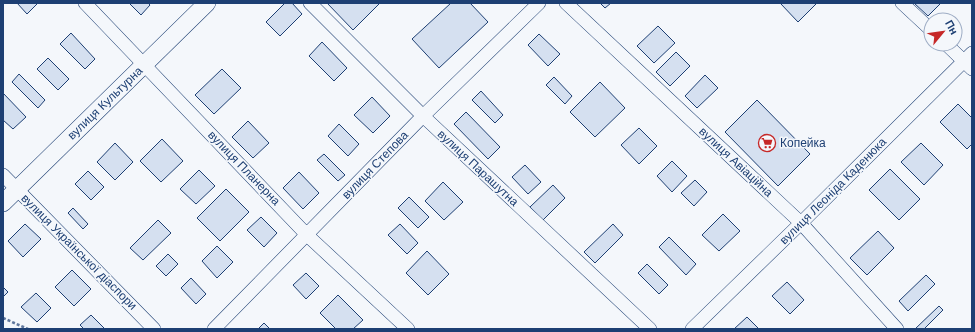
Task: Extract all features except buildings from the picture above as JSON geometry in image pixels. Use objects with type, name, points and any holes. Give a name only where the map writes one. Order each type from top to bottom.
[{"type":"street","name":"вулиця Планерна","points":[[84,3],[307,235],[408,329]]},
{"type":"street","name":"вулиця Культурна","points":[[3,202],[207,3]]},
{"type":"street","name":"вулиця Парашутна","points":[[310,3],[423,116],[650,329]]},
{"type":"street","name":"вулиця Степова","points":[[214,329],[423,116],[539,3]]},
{"type":"street","name":"вулиця Авіаційна","points":[[566,3],[801,223],[897,329]]},
{"type":"street","points":[[902,3],[923,23]]},
{"type":"street","points":[[957,52],[969,61]]},
{"type":"street","name":"вулиця Леоніда Каденюка","points":[[692,329],[969,61]]},
{"type":"street","name":"вулиця Української діаспори","points":[[3,175],[154,329]]},
{"type":"path","points":[[3,318],[28,329]]},
{"type":"place","name":"Копейка","points":[[767,143]]}]
